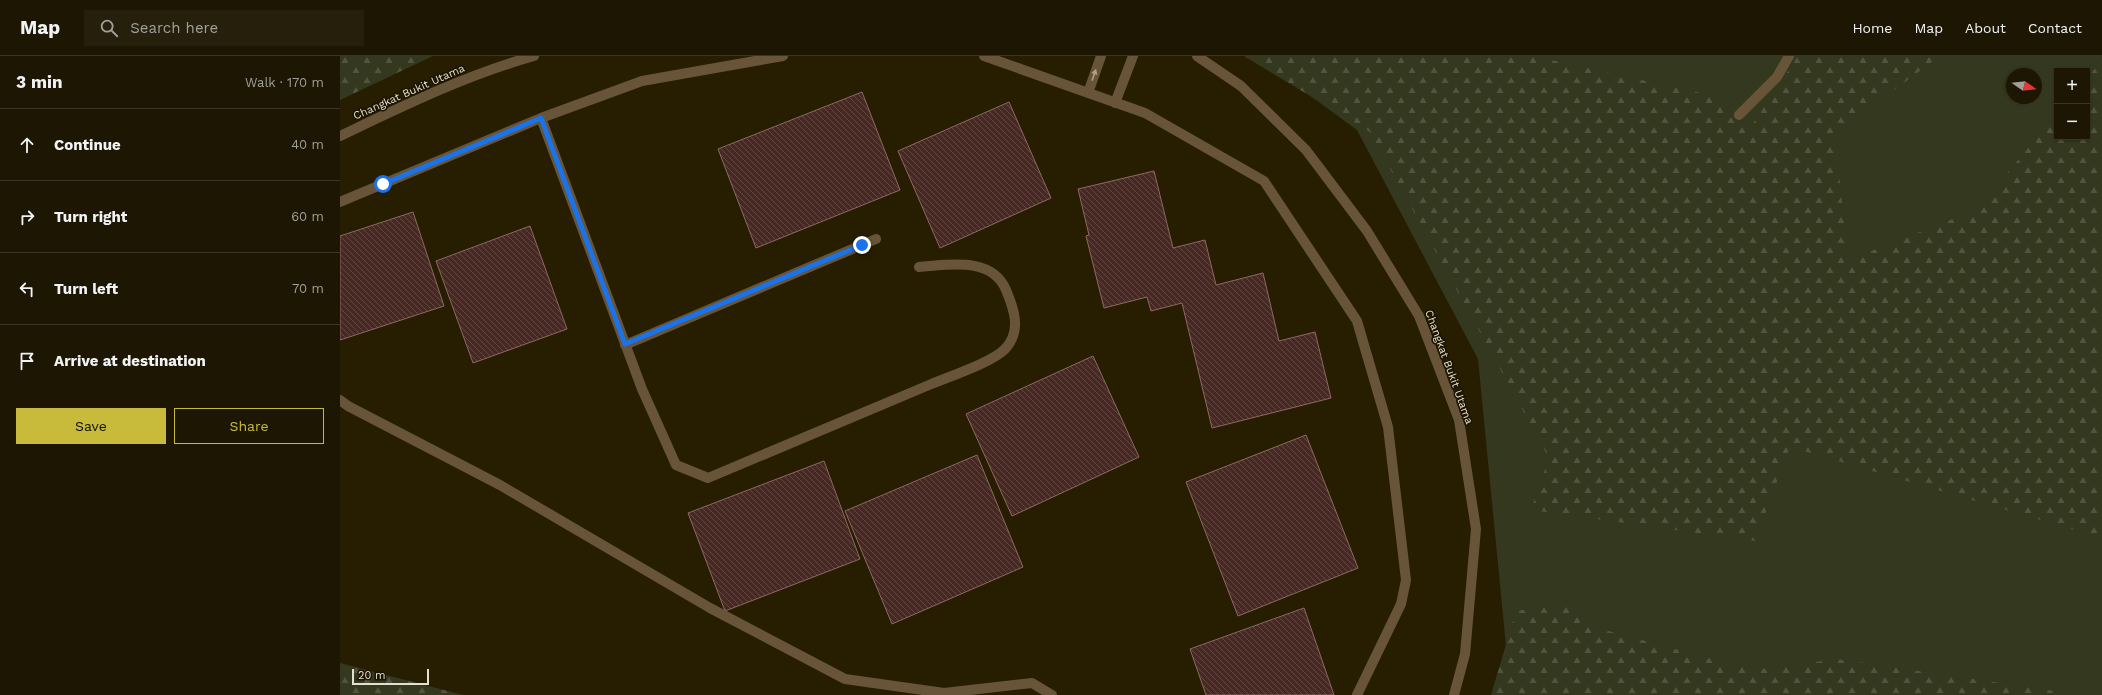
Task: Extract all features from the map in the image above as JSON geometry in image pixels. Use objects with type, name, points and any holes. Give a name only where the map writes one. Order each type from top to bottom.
[{"type":"street","name":"Changkat Bukit Utama","points":[[340,136],[415,100],[511,62],[534,56]]},
{"type":"street","points":[[340,202],[541,118],[642,81],[782,56]]},
{"type":"street","points":[[984,56],[1144,114],[1264,181],[1357,321],[1388,427],[1406,580],[1401,604],[1357,695]]},
{"type":"street","points":[[1088,93],[1101,56]]},
{"type":"street","points":[[1115,103],[1133,56]]},
{"type":"street","name":"Changkat Bukit Utama","points":[[1197,56],[1241,86],[1306,150],[1367,231],[1419,316],[1458,420],[1476,529],[1465,654],[1454,695]]},
{"type":"street","points":[[1739,115],[1777,77],[1789,56]]},
{"type":"street","points":[[541,118],[642,389],[676,465],[708,478],[937,382],[996,356],[1005,349],[1013,338],[1016,322],[1015,312],[1003,282],[987,269],[967,264],[919,267]]},
{"type":"street","points":[[625,344],[876,239]]},
{"type":"street","points":[[340,400],[348,406],[500,485],[710,608],[845,678],[944,694],[1032,683],[1052,695]]},
{"type":"green space","points":[[340,56],[433,56],[340,100]]},
{"type":"green space","points":[[1244,56],[1533,56],[1714,96],[1748,131],[1798,56],[1940,56],[1835,134],[1848,260],[1976,210],[2054,118],[2054,140],[2090,140],[2090,74],[2102,60],[2102,538],[1790,447],[1755,541],[1531,510],[1549,458],[1370,132]]},
{"type":"green space","points":[[1256,56],[2102,56],[2102,695],[1566,695],[1510,687],[1478,359],[1357,130]]},
{"type":"green space","points":[[1567,603],[1590,626],[1753,670],[1837,659],[2081,695],[1491,695],[1516,611]]},
{"type":"green space","points":[[340,663],[463,695],[340,695]]},
{"type":"building","points":[[862,92],[900,190],[756,248],[718,149]]},
{"type":"building","points":[[1009,102],[1051,198],[940,248],[898,151]]},
{"type":"building","points":[[1154,171],[1173,248],[1205,240],[1216,285],[1263,273],[1279,341],[1315,332],[1331,398],[1212,428],[1182,303],[1151,311],[1147,297],[1104,308],[1086,236],[1089,235],[1078,189]]},
{"type":"building","points":[[413,212],[444,306],[340,340],[340,236]]},
{"type":"building","points":[[530,226],[567,329],[473,363],[436,261]]},
{"type":"building","points":[[1093,356],[1139,457],[1012,516],[966,414]]},
{"type":"building","points":[[1306,435],[1358,568],[1238,616],[1186,482]]},
{"type":"building","points":[[977,455],[1023,567],[892,624],[845,511]]},
{"type":"building","points":[[824,461],[860,559],[725,611],[688,513]]},
{"type":"building","points":[[1304,608],[1334,695],[1206,695],[1190,649]]},
{"type":"route","points":[[383,184],[541,118],[625,344],[862,245]]}]
